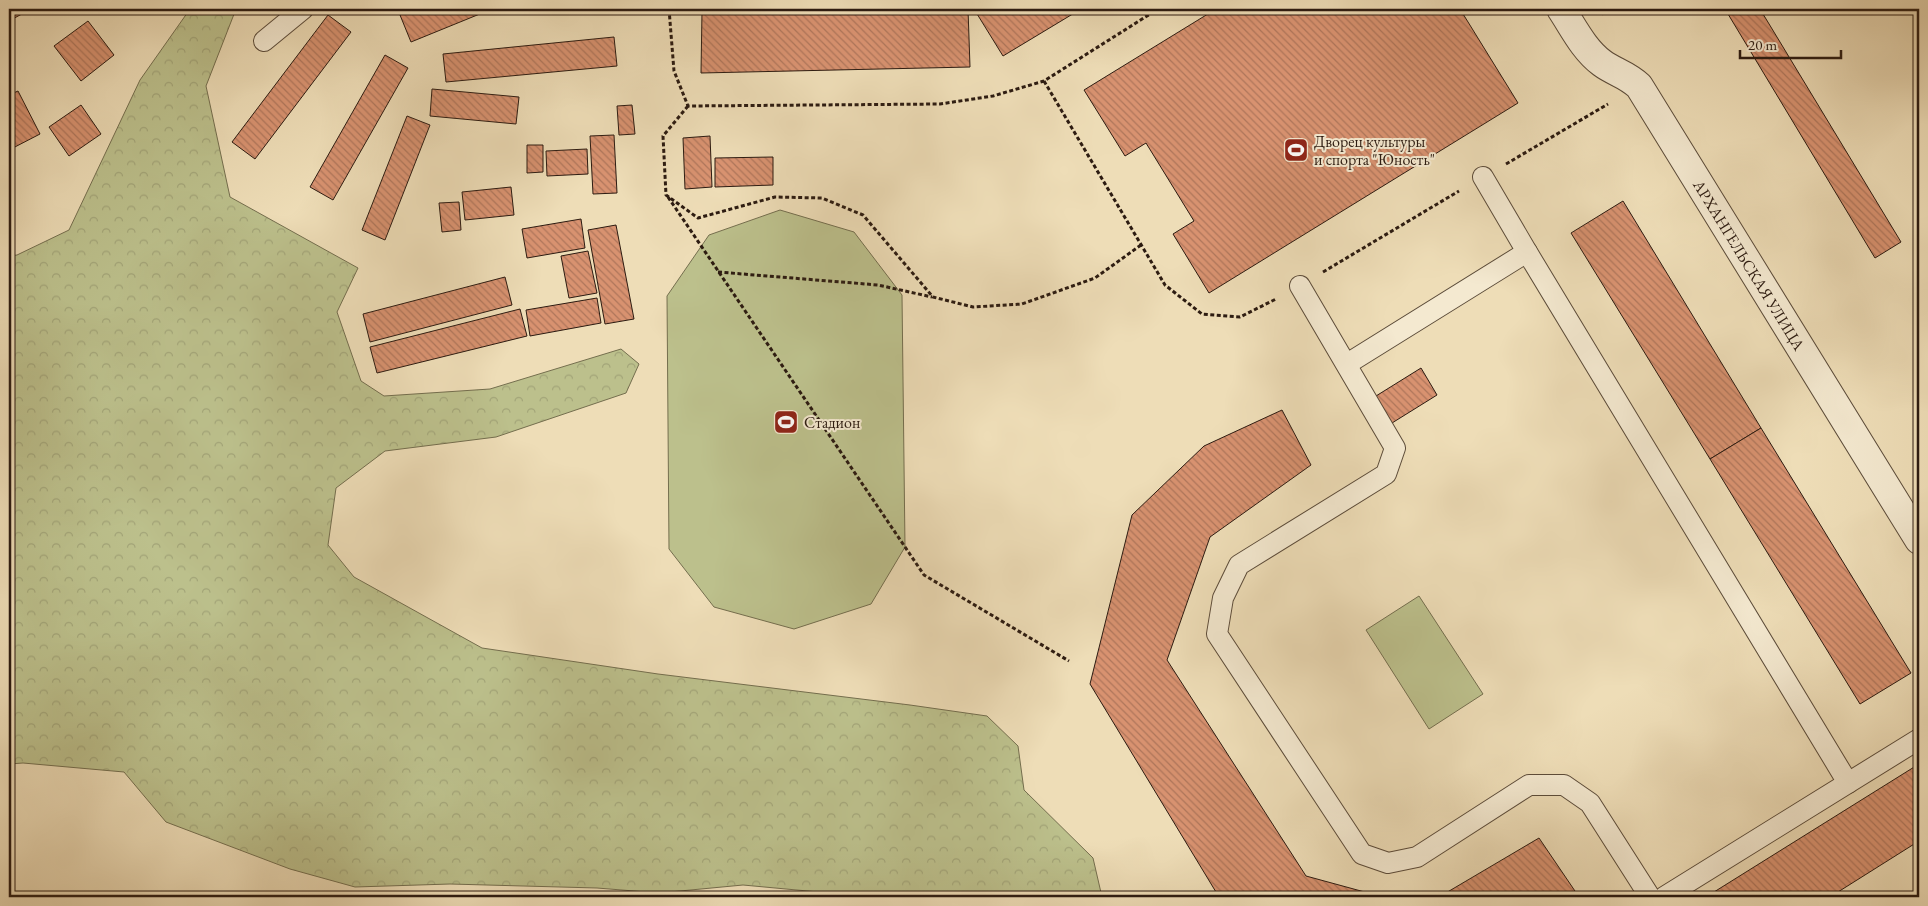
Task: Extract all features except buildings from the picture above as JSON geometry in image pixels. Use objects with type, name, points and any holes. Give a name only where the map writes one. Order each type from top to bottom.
[{"type":"street","name":"АРХАНГЕЛЬСКАЯ УЛИЦА","points":[[1562,9],[1588,50],[1602,64],[1629,77],[1639,86],[1919,540]]},
{"type":"lane","points":[[264,41],[303,9]]},
{"type":"lane","points":[[1483,177],[1848,783]]},
{"type":"lane","points":[[1347,364],[1527,252]]},
{"type":"lane","points":[[1300,286],[1395,448],[1386,474],[1239,566],[1222,598],[1217,634],[1362,854],[1388,863],[1417,857],[1529,785],[1564,785],[1590,803],[1650,897]]},
{"type":"lane","points":[[1664,897],[1919,739]]},
{"type":"path","points":[[669,9],[674,71],[688,106]]},
{"type":"path","points":[[1069,661],[924,575],[666,194],[663,136],[688,106],[940,104],[993,96],[1044,81],[1158,9]]},
{"type":"path","points":[[1044,81],[1165,285],[1202,314],[1240,318],[1300,286],[1639,86]]},
{"type":"path","points":[[666,194],[698,218],[775,197],[822,198],[864,215],[933,297]]},
{"type":"path","points":[[718,272],[878,285],[973,307],[1022,304],[1095,278],[1141,245]]},
{"type":"green space","points":[[190,9],[236,9],[206,86],[230,197],[358,268],[337,312],[361,381],[384,396],[490,389],[621,349],[639,364],[626,393],[496,437],[385,451],[336,488],[328,545],[354,577],[482,648],[658,674],[987,716],[1018,746],[1024,790],[1093,858],[1102,897],[872,897],[743,885],[659,893],[597,888],[450,884],[355,887],[290,869],[166,822],[124,772],[23,763],[9,764],[9,256],[17,255],[69,230],[140,80]]},
{"type":"green space","name":"Стадион","points":[[780,210],[854,232],[902,295],[905,547],[871,604],[794,629],[714,607],[669,549],[667,296],[709,235]]},
{"type":"green space","points":[[1419,596],[1483,694],[1429,729],[1366,630]]},
{"type":"place","name":"Дворец культуры и спорта \"Юность\"","points":[[1296,150]]},
{"type":"place","name":"Стадион","points":[[786,422]]}]
